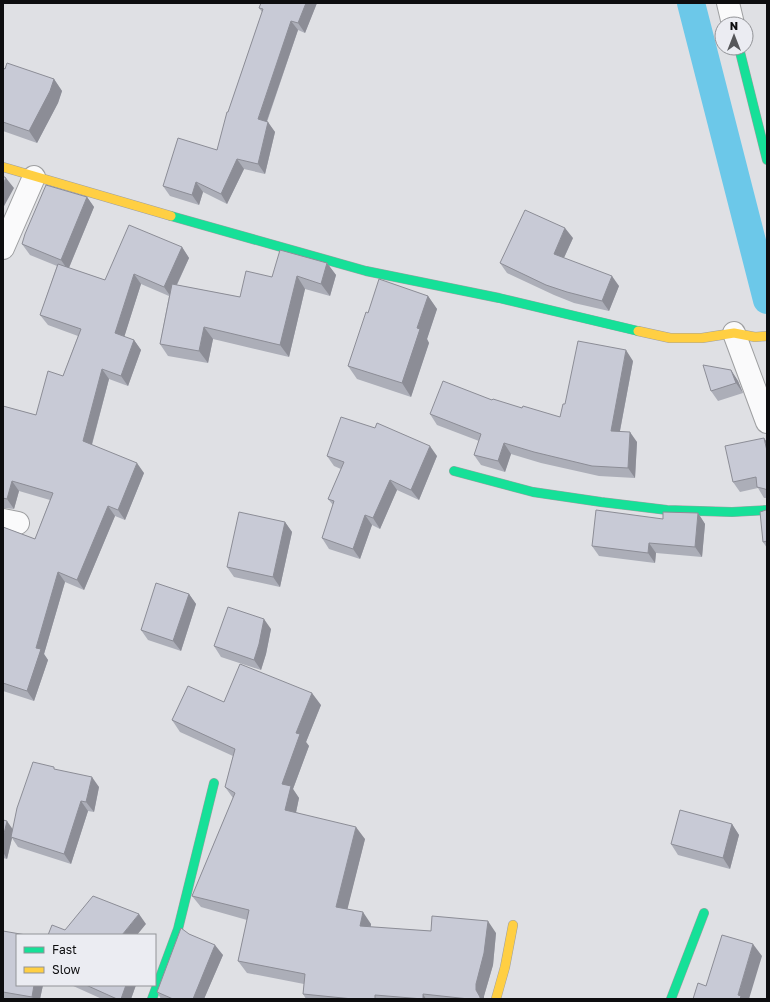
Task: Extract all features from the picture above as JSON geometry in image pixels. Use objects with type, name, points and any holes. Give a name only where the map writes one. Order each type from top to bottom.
[{"type":"street","points":[[728,3],[731,16]]},
{"type":"street","points":[[741,56],[767,160]]},
{"type":"street","points":[[3,166],[34,177],[366,271],[499,298],[670,338],[702,338],[745,335],[767,336]]},
{"type":"street","points":[[3,248],[34,177]]},
{"type":"street","points":[[745,335],[767,422]]},
{"type":"street","points":[[454,471],[533,492],[601,502],[667,510],[732,512],[767,510]]},
{"type":"street","points":[[152,999],[178,929],[214,782]]},
{"type":"street","points":[[671,999],[704,913]]},
{"type":"street","points":[[496,999],[505,967],[513,925]]},
{"type":"building","points":[[261,3],[306,3],[298,23],[291,21],[258,119],[268,122],[258,164],[237,159],[221,194],[196,182],[192,195],[163,186],[178,138],[217,150],[227,112],[263,9],[259,8]]},
{"type":"building","points":[[7,63],[54,79],[50,91],[29,131],[3,122],[3,68],[5,69]]},
{"type":"building","points":[[3,176],[6,178],[3,184]]},
{"type":"building","points":[[46,185],[87,197],[61,260],[22,244]]},
{"type":"building","points":[[525,210],[565,228],[554,254],[612,276],[602,301],[546,285],[500,263]]},
{"type":"building","points":[[129,225],[182,247],[164,287],[134,274],[115,333],[134,340],[121,376],[102,369],[83,441],[137,463],[118,510],[108,506],[77,580],[58,572],[36,648],[41,649],[27,691],[3,683],[3,527],[35,539],[53,493],[12,481],[7,499],[3,498],[3,406],[36,415],[48,371],[63,376],[81,329],[40,315],[58,264],[105,280]]},
{"type":"building","points":[[280,250],[327,263],[321,284],[297,276],[280,345],[204,327],[199,351],[160,344],[172,284],[240,297],[246,271],[272,277]]},
{"type":"building","points":[[379,279],[428,296],[417,328],[420,329],[402,383],[348,366]]},
{"type":"building","points":[[578,341],[626,350],[611,431],[630,432],[628,468],[592,466],[504,443],[498,461],[474,455],[481,434],[430,414],[443,381],[492,400],[493,399],[522,408],[523,406],[560,417],[563,404],[565,404]]},
{"type":"building","points":[[703,365],[731,370],[736,383],[711,391]]},
{"type":"building","points":[[341,417],[375,428],[377,423],[430,446],[411,490],[390,480],[373,518],[365,515],[353,549],[322,538],[334,501],[328,499],[344,462],[327,456]]},
{"type":"building","points":[[764,438],[767,451],[767,490],[757,487],[756,477],[733,482],[725,446]]},
{"type":"building","points":[[596,510],[663,519],[663,512],[698,513],[695,547],[649,543],[648,553],[592,546]]},
{"type":"building","points":[[767,510],[767,541],[763,542],[760,512]]},
{"type":"building","points":[[239,512],[285,522],[273,577],[227,567]]},
{"type":"building","points":[[156,583],[189,594],[173,641],[141,630]]},
{"type":"building","points":[[228,607],[264,619],[254,660],[214,646]]},
{"type":"building","points":[[240,664],[312,693],[296,733],[300,734],[282,784],[291,786],[285,810],[356,827],[336,907],[363,912],[360,926],[431,931],[432,916],[488,921],[484,953],[476,984],[476,990],[480,999],[423,994],[423,999],[375,995],[375,999],[353,999],[303,994],[305,974],[238,961],[249,910],[192,896],[235,793],[225,787],[235,749],[172,720],[188,686],[224,702]]},
{"type":"building","points":[[33,762],[54,767],[54,769],[92,777],[86,802],[81,801],[64,854],[11,837],[17,808]]},
{"type":"building","points":[[680,810],[732,824],[723,858],[671,844]]},
{"type":"building","points":[[3,820],[7,821],[3,838]]},
{"type":"building","points":[[93,896],[139,914],[123,934],[48,934],[52,925],[65,930]]},
{"type":"building","points":[[181,928],[189,934],[215,945],[193,999],[173,999],[157,992]]},
{"type":"building","points":[[3,931],[20,934],[16,934],[16,986],[34,986],[32,997],[3,992]]},
{"type":"building","points":[[722,935],[753,944],[738,995],[741,996],[740,999],[693,999],[698,983],[706,986]]},
{"type":"building","points":[[88,986],[126,986],[121,999],[117,999]]},
{"type":"waterway","points":[[691,3],[767,300]]},
{"type":"traffic: fast","points":[[741,56],[767,160]]},
{"type":"traffic: fast","points":[[171,216],[366,271],[499,298],[638,331]]},
{"type":"traffic: fast","points":[[454,471],[533,492],[601,502],[667,510],[732,512],[767,510]]},
{"type":"traffic: fast","points":[[152,999],[178,929],[214,783]]},
{"type":"traffic: fast","points":[[671,999],[704,913]]},
{"type":"traffic: slow","points":[[3,167],[171,216]]},
{"type":"traffic: slow","points":[[638,331],[670,338],[702,338],[734,333],[755,337],[767,336]]},
{"type":"traffic: slow","points":[[496,999],[505,967],[513,925]]}]
